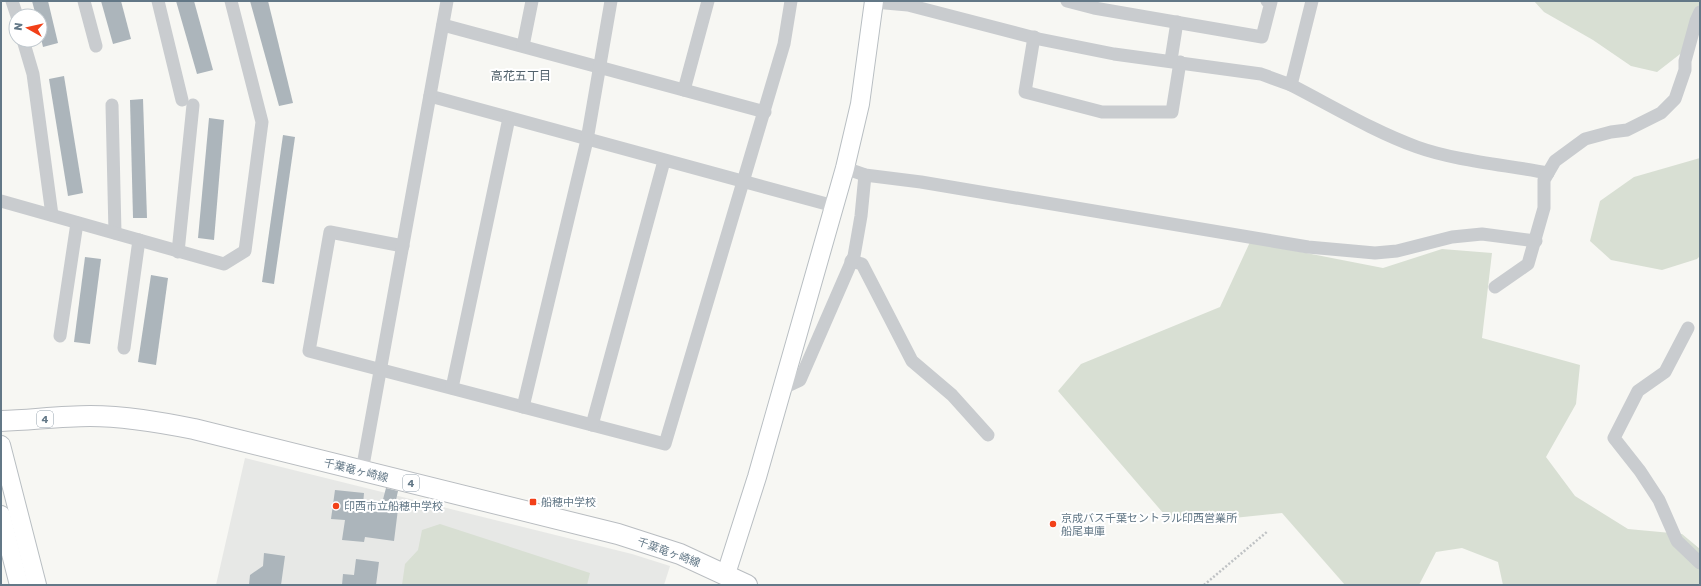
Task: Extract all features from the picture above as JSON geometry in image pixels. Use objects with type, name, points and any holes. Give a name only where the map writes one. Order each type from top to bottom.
[{"type":"main road","name":"千葉竜ヶ崎線","points":[[1,421],[90,416],[157,422],[618,534],[680,554],[747,585]]},
{"type":"street","points":[[84,1],[96,46]]},
{"type":"street","points":[[158,1],[188,102],[178,252]]},
{"type":"street","points":[[1,201],[224,264],[246,251],[262,122],[231,1]]},
{"type":"street","points":[[362,472],[448,1]]},
{"type":"street","points":[[523,46],[532,1]]},
{"type":"street","points":[[523,406],[586,140],[611,1]]},
{"type":"street","points":[[684,90],[708,1]]},
{"type":"street","points":[[403,246],[330,232],[309,351],[665,444],[787,35],[791,1]]},
{"type":"street","points":[[1067,1],[1116,6],[1177,22],[1262,37],[1271,2],[1267,1]]},
{"type":"street","points":[[1291,85],[1312,1]]},
{"type":"street","points":[[726,574],[757,477],[845,168],[860,104],[874,2],[908,5],[1034,37],[1114,54],[1176,61],[1261,74],[1291,85],[1379,131],[1418,147],[1456,157],[1548,173]]},
{"type":"street","points":[[1495,287],[1528,264],[1536,242],[1544,208],[1544,180],[1555,161],[1585,139],[1611,132],[1628,130],[1661,113],[1675,99],[1685,70],[1685,61],[1700,12]]},
{"type":"street","points":[[1034,37],[1025,92],[1102,112],[1172,112],[1177,22]]},
{"type":"street","points":[[443,25],[765,112]]},
{"type":"street","points":[[25,48],[33,74],[52,215]]},
{"type":"street","points":[[430,96],[586,140],[834,206]]},
{"type":"street","points":[[112,105],[115,233]]},
{"type":"street","points":[[452,388],[509,118]]},
{"type":"street","points":[[592,425],[664,161]]},
{"type":"street","points":[[845,168],[864,174],[921,182],[1308,247],[1376,253],[1397,251],[1452,237],[1482,234],[1536,242]]},
{"type":"street","points":[[783,388],[800,380],[851,261],[861,216],[864,174]]},
{"type":"street","points":[[60,336],[77,223]]},
{"type":"street","points":[[124,348],[139,240]]},
{"type":"street","points":[[851,261],[862,264],[912,361],[952,395],[988,435]]},
{"type":"street","points":[[1688,328],[1665,372],[1638,391],[1614,438],[1640,471],[1658,500],[1677,541],[1700,563]]},
{"type":"street","points":[[1,445],[36,585]]},
{"type":"street","points":[[1,515],[19,585]]},
{"type":"path","points":[[1204,585],[1268,531]]},
{"type":"shaded area","points":[[1534,1],[1700,1],[1700,31],[1693,44],[1657,72],[1631,66],[1593,40],[1544,12]]},
{"type":"shaded area","points":[[1700,158],[1700,256],[1697,259],[1662,270],[1611,260],[1590,241],[1600,201],[1634,177]]},
{"type":"shaded area","points":[[1250,242],[1383,268],[1442,249],[1492,253],[1482,338],[1580,365],[1576,404],[1546,457],[1575,496],[1628,529],[1682,534],[1700,549],[1700,585],[1503,585],[1498,562],[1462,548],[1436,552],[1419,585],[1345,585],[1282,513],[1224,519],[1170,521],[1058,391],[1081,364],[1220,307]]},
{"type":"shaded area","name":"印西市立船穂中学校","points":[[245,458],[632,554],[670,566],[664,585],[216,585]]},
{"type":"shaded area","points":[[440,524],[590,573],[587,585],[402,585],[405,564],[418,550],[422,530]]},
{"type":"building","points":[[32,1],[48,1],[58,43],[48,46],[48,8],[34,8]]},
{"type":"building","points":[[101,1],[121,1],[131,39],[113,44]]},
{"type":"building","points":[[176,1],[194,1],[213,70],[197,74]]},
{"type":"building","points":[[250,1],[268,1],[293,103],[279,106]]},
{"type":"building","points":[[64,76],[83,193],[68,196],[49,79]]},
{"type":"building","points":[[143,99],[147,218],[133,218],[130,100]]},
{"type":"building","points":[[209,118],[224,120],[214,240],[198,238]]},
{"type":"building","points":[[283,135],[295,137],[274,284],[262,282]]},
{"type":"building","points":[[85,257],[101,259],[90,344],[74,342]]},
{"type":"building","points":[[151,275],[168,278],[156,365],[138,362]]},
{"type":"building","points":[[386,488],[398,491],[394,509],[398,509],[394,541],[365,537],[364,542],[342,540],[345,520],[331,519],[335,490],[364,493],[363,505],[381,507]]},
{"type":"building","points":[[264,553],[285,556],[281,585],[249,585],[250,575],[263,566]]},
{"type":"building","points":[[356,559],[379,562],[376,585],[342,585],[343,574],[354,575]]},
{"type":"place","name":"船穂中学校","points":[[533,502]]},
{"type":"place","name":"印西市立船穂中学校","points":[[336,506]]},
{"type":"place","name":"京成バス千葉セントラル印西営業所 船尾車庫","points":[[1053,524]]},
{"type":"district","name":"高花五丁目","points":[[521,76]]}]
